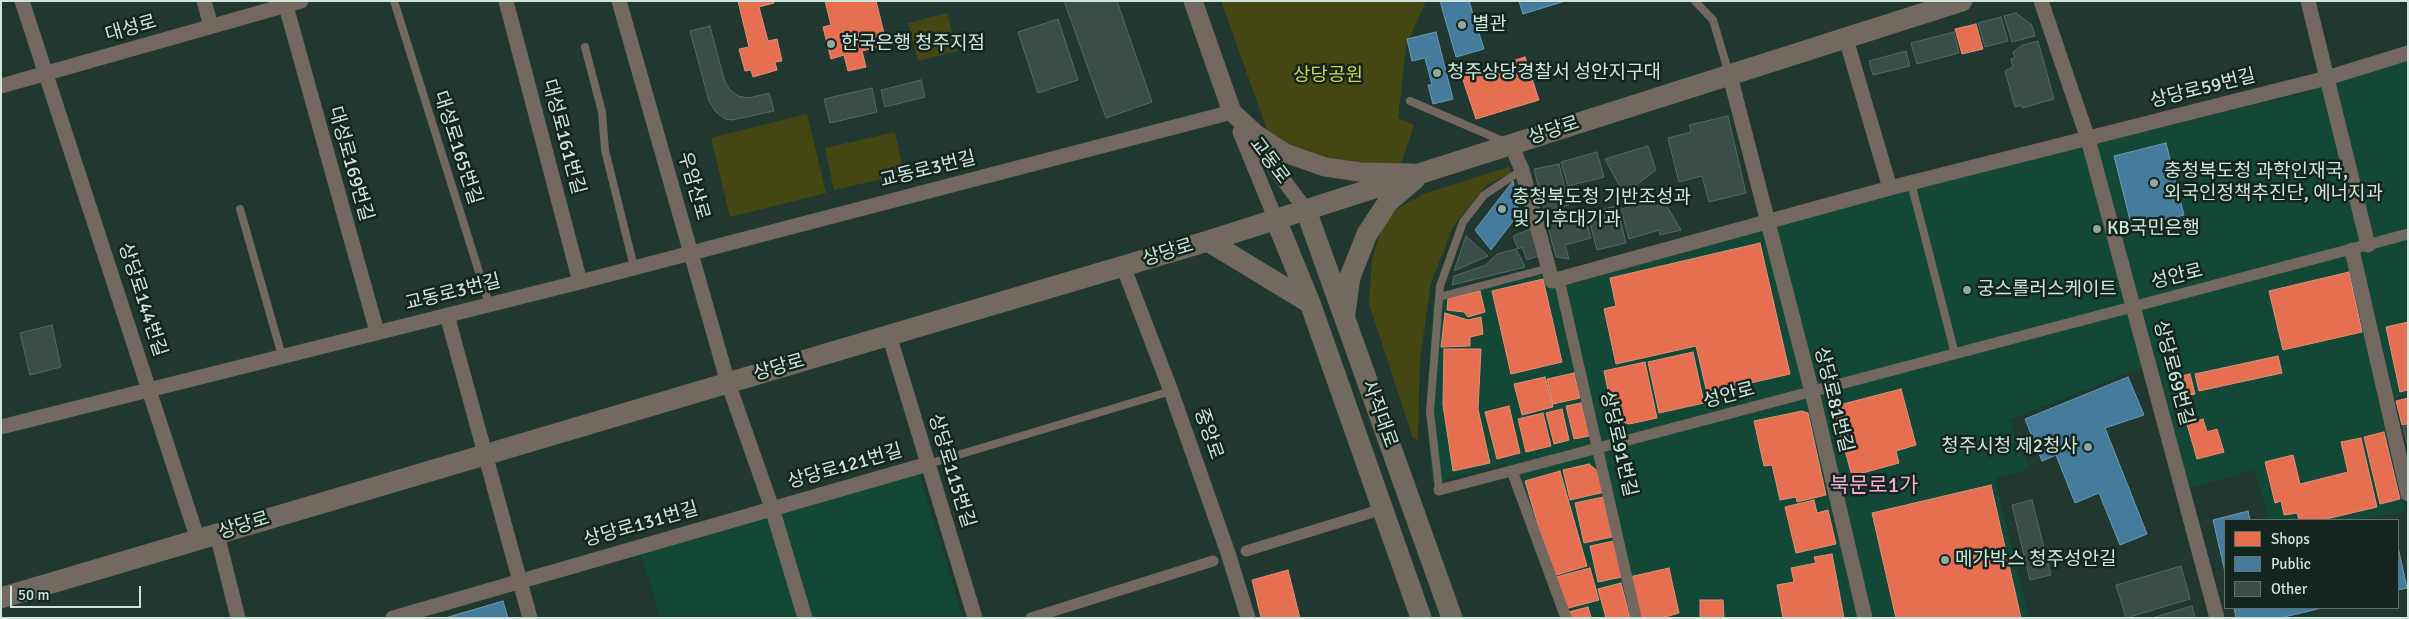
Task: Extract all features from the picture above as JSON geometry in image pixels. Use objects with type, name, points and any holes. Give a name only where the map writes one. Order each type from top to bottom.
[{"type":"main road","name":"상당로","points":[[1,598],[1208,241],[1962,1]]},
{"type":"main road","points":[[1344,316],[1350,277],[1367,234],[1388,202],[1422,173]]},
{"type":"main road","name":"사직대로","points":[[1306,210],[1452,618]]},
{"type":"main road","name":"사직대로","points":[[1276,220],[1310,303],[1421,618]]},
{"type":"main road","points":[[1208,241],[1310,303]]},
{"type":"street","name":"상당로144번길","points":[[22,1],[150,388],[238,618]]},
{"type":"street","points":[[204,1],[211,26]]},
{"type":"street","name":"대성로","points":[[1,86],[301,1]]},
{"type":"street","name":"대성로161번길","points":[[506,1],[580,282]]},
{"type":"street","name":"우암산로","points":[[619,1],[728,383]]},
{"type":"street","name":"교동로","points":[[1193,1],[1232,112],[1276,220]]},
{"type":"street","name":"상당로69번길","points":[[2041,1],[2088,139],[2135,306],[2217,618]]},
{"type":"street","points":[[2308,1],[2368,245]]},
{"type":"street","name":"대성로169번길","points":[[286,6],[376,332]]},
{"type":"street","points":[[1846,39],[1890,188]]},
{"type":"street","name":"상당로59번길","points":[[2088,139],[2326,78],[2408,53]]},
{"type":"street","name":"상당로81번길","points":[[1730,76],[1766,221],[1812,392],[1865,618]]},
{"type":"street","points":[[1232,112],[1271,145],[1325,167],[1360,172],[1422,173]]},
{"type":"street","name":"교동로3번길","points":[[1,426],[580,282],[1232,112]]},
{"type":"street","name":"교동로","points":[[1232,112],[1306,210]]},
{"type":"street","points":[[1554,274],[2088,139]]},
{"type":"street","name":"상당로91번길","points":[[1511,145],[1522,170],[1554,274],[1599,448],[1636,618]]},
{"type":"street","name":"성안로","points":[[1439,490],[2408,234]]},
{"type":"street","points":[[2352,250],[2408,494]]},
{"type":"street","name":"중앙로","points":[[1123,266],[1171,391],[1229,556],[1248,618]]},
{"type":"street","points":[[447,315],[530,618]]},
{"type":"street","name":"상당로115번길","points":[[889,335],[975,618]]},
{"type":"street","name":"상당로121번길","points":[[728,383],[772,508],[805,618]]},
{"type":"street","name":"상당로121번길","points":[[772,508],[928,464]]},
{"type":"street","points":[[1512,471],[1566,618]]},
{"type":"street","name":"상당로131번길","points":[[393,618],[772,508]]},
{"type":"street","points":[[1246,551],[1383,509]]},
{"type":"street","points":[[1031,618],[1213,561]]},
{"type":"lane","name":"대성로165번길","points":[[394,1],[490,304]]},
{"type":"lane","points":[[1695,1],[1712,20],[1730,76]]},
{"type":"lane","points":[[585,47],[602,112],[605,150],[634,267]]},
{"type":"lane","points":[[1410,100],[1511,145]]},
{"type":"lane","points":[[1439,490],[1430,411],[1440,286],[1463,222],[1484,194],[1522,170]]},
{"type":"lane","points":[[1911,183],[1955,354]]},
{"type":"lane","points":[[240,209],[282,356]]},
{"type":"lane","points":[[1439,296],[1554,274]]},
{"type":"lane","points":[[928,464],[1171,391]]},
{"type":"shaded area","points":[[2408,56],[2408,395],[2380,401],[2406,511],[2363,519],[2270,519],[2254,470],[2190,488],[2156,362],[2009,420],[2029,469],[1995,478],[2029,618],[1569,618],[1505,463],[1432,483],[1426,416],[1433,301],[1542,275],[1575,283],[1899,191],[2305,93]]},
{"type":"shaded area","points":[[919,474],[963,618],[660,618],[641,554]]},
{"type":"green space","name":"상당공원","points":[[1221,1],[1426,1],[1406,46],[1398,118],[1414,125],[1401,164],[1384,166],[1315,158],[1280,144],[1268,132]]},
{"type":"green space","points":[[947,13],[957,51],[918,61],[908,23]]},
{"type":"green space","points":[[807,114],[826,193],[730,217],[711,138]]},
{"type":"green space","points":[[895,132],[904,174],[834,190],[825,148]]},
{"type":"green space","points":[[1509,167],[1511,173],[1486,185],[1454,225],[1431,283],[1420,358],[1418,440],[1413,438],[1369,304],[1372,260],[1381,230],[1397,209],[1423,194]]},
{"type":"building: Shops","points":[[738,1],[774,1],[774,3],[759,7],[768,41],[777,39],[782,61],[775,62],[777,70],[753,77],[751,70],[745,71],[739,49],[749,47]]},
{"type":"building: Shops","points":[[825,1],[876,1],[885,37],[877,38],[879,47],[862,51],[866,67],[848,71],[844,55],[831,59],[823,27],[831,25]]},
{"type":"building: Shops","points":[[1976,24],[1983,49],[1962,54],[1955,29]]},
{"type":"building: Shops","points":[[1525,57],[1539,100],[1476,119],[1462,77]]},
{"type":"building: Shops","points":[[1760,243],[1790,374],[1707,393],[1696,346],[1616,364],[1604,309],[1616,306],[1610,278]]},
{"type":"building: Shops","points":[[2349,272],[2362,332],[2283,350],[2269,291]]},
{"type":"building: Shops","points":[[1543,279],[1562,362],[1511,374],[1492,291]]},
{"type":"building: Shops","points":[[1480,291],[1485,312],[1468,317],[1464,312],[1447,310],[1448,298]]},
{"type":"building: Shops","points":[[1445,313],[1468,320],[1481,317],[1483,334],[1470,337],[1470,346],[1441,347]]},
{"type":"building: Shops","points":[[2408,322],[2408,390],[2400,392],[2386,327]]},
{"type":"building: Shops","points":[[1444,349],[1481,349],[1478,409],[1490,463],[1453,471],[1443,405]]},
{"type":"building: Shops","points":[[1693,352],[1704,403],[1659,413],[1648,362]]},
{"type":"building: Shops","points":[[2278,356],[2282,373],[2199,391],[2195,374]]},
{"type":"building: Shops","points":[[1645,362],[1657,418],[1629,424],[1614,419],[1604,371]]},
{"type":"building: Shops","points":[[1574,373],[1580,398],[1553,404],[1547,379]]},
{"type":"building: Shops","points":[[2190,374],[2195,394],[2177,398],[2173,378]]},
{"type":"building: Shops","points":[[1545,377],[1553,407],[1522,415],[1514,384]]},
{"type":"building: Shops","points":[[1901,389],[1916,445],[1896,451],[1899,463],[1852,476],[1836,418],[1843,404]]},
{"type":"building: Shops","points":[[2408,398],[2408,424],[2402,425],[2396,401]]},
{"type":"building: Shops","points":[[1581,403],[1589,436],[1574,439],[1566,406]]},
{"type":"building: Shops","points":[[1509,406],[1520,453],[1497,459],[1485,412]]},
{"type":"building: Shops","points":[[1562,409],[1569,440],[1554,444],[1546,413]]},
{"type":"building: Shops","points":[[1802,411],[1808,413],[1826,495],[1797,502],[1796,497],[1780,500],[1772,465],[1764,466],[1754,421]]},
{"type":"building: Shops","points":[[1543,413],[1551,446],[1526,452],[1518,419]]},
{"type":"building: Shops","points":[[2203,419],[2207,432],[2217,429],[2224,452],[2197,459],[2187,424]]},
{"type":"building: Shops","points":[[2384,432],[2400,499],[2380,504],[2364,437]]},
{"type":"building: Shops","points":[[2361,438],[2377,507],[2326,519],[2299,519],[2297,513],[2284,515],[2281,501],[2275,503],[2265,462],[2293,455],[2300,484],[2348,472],[2341,442]]},
{"type":"building: Shops","points":[[1589,464],[1600,473],[1605,492],[1570,500],[1563,470]]},
{"type":"building: Shops","points":[[1560,471],[1587,566],[1553,576],[1525,481]]},
{"type":"building: Shops","points":[[1991,485],[2021,618],[1896,618],[1872,513]]},
{"type":"building: Shops","points":[[1603,497],[1612,537],[1584,543],[1575,503]]},
{"type":"building: Shops","points":[[1814,500],[1817,513],[1828,510],[1836,544],[1796,553],[1785,507]]},
{"type":"building: Shops","points":[[1614,541],[1622,577],[1598,582],[1590,546]]},
{"type":"building: Shops","points":[[1832,554],[1844,618],[1783,618],[1777,585],[1794,582],[1791,568],[1816,563],[1814,557]]},
{"type":"building: Shops","points":[[1590,568],[1599,600],[1565,609],[1556,577]]},
{"type":"building: Shops","points":[[1669,568],[1679,613],[1662,618],[1634,618],[1625,578]]},
{"type":"building: Shops","points":[[1288,570],[1300,618],[1261,618],[1252,580]]},
{"type":"building: Shops","points":[[1621,583],[1630,618],[1606,618],[1598,589]]},
{"type":"building: Shops","points":[[1700,600],[1723,600],[1724,618],[1700,618]]},
{"type":"building: Shops","points":[[1588,607],[1591,617],[1570,618],[1569,612]]},
{"type":"building: Public","name":"별관","points":[[1440,1],[1469,1],[1484,49],[1456,57]]},
{"type":"building: Public","points":[[1519,1],[1565,1],[1523,14]]},
{"type":"building: Public","name":"청주상당경찰서 성안지구대","points":[[1436,32],[1453,99],[1433,104],[1428,85],[1432,85],[1425,58],[1412,61],[1407,39]]},
{"type":"building: Public","points":[[2166,143],[2184,215],[2132,228],[2114,156]]},
{"type":"building: Public","points":[[1513,181],[1519,213],[1491,250],[1475,230]]},
{"type":"building: Public","points":[[2128,377],[2144,415],[2105,428],[2147,534],[2120,545],[2099,493],[2075,503],[2056,455],[2042,461],[2025,419]]},
{"type":"building: Public","points":[[2248,511],[2250,519],[2224,519],[2224,568],[2213,520]]},
{"type":"building: Public","points":[[2399,552],[2407,588],[2399,590]]},
{"type":"building: Public","points":[[503,601],[508,618],[445,618]]},
{"type":"building: Public","points":[[2234,609],[2318,609],[2280,618],[2236,618]]},
{"type":"building: Other","points":[[1064,1],[1117,1],[1152,102],[1106,118]]},
{"type":"building: Other","points":[[2016,13],[2032,25],[2035,36],[2012,42],[2004,16]]},
{"type":"building: Other","points":[[2001,17],[2008,41],[1985,47],[1978,23]]},
{"type":"building: Other","points":[[1058,19],[1078,80],[1038,93],[1018,32]]},
{"type":"building: Other","points":[[710,26],[724,79],[729,89],[738,96],[749,98],[769,93],[774,111],[732,120],[725,119],[716,112],[709,101],[690,31]]},
{"type":"building: Other","points":[[1954,32],[1959,53],[1917,64],[1911,43]]},
{"type":"building: Other","points":[[2038,41],[2054,99],[2022,108],[2022,105],[2015,107],[2005,71],[2013,67],[2011,59],[2015,58],[2013,52],[2023,45]]},
{"type":"building: Other","points":[[1906,51],[1910,66],[1873,75],[1869,61]]},
{"type":"building: Other","points":[[921,80],[925,97],[885,107],[881,90]]},
{"type":"building: Other","points":[[872,88],[877,112],[830,123],[824,99]]},
{"type":"building: Other","points":[[1728,116],[1746,193],[1709,202],[1702,176],[1679,182],[1668,138],[1691,132],[1689,125]]},
{"type":"building: Other","points":[[1648,146],[1656,170],[1624,194],[1605,159]]},
{"type":"building: Other","points":[[1597,152],[1604,177],[1568,186],[1561,162]]},
{"type":"building: Other","points":[[1559,164],[1569,205],[1544,211],[1534,169]]},
{"type":"building: Other","points":[[1662,198],[1681,230],[1660,235],[1659,230],[1629,239],[1621,209]]},
{"type":"building: Other","points":[[1617,206],[1626,243],[1597,250],[1590,223],[1605,219],[1603,209]]},
{"type":"building: Other","points":[[1572,213],[1575,224],[1586,221],[1591,238],[1565,245],[1569,259],[1556,257],[1546,220]]},
{"type":"building: Other","points":[[1530,229],[1540,255],[1527,260],[1522,247],[1518,249],[1513,236]]},
{"type":"building: Other","points":[[1466,236],[1488,256],[1454,271]]},
{"type":"building: Other","points":[[1516,249],[1525,267],[1452,285],[1454,276],[1486,265],[1497,254]]},
{"type":"building: Other","points":[[52,325],[61,367],[30,375],[20,333]]},
{"type":"building: Other","points":[[2408,426],[2408,447],[2403,427]]},
{"type":"building: Other","points":[[2032,500],[2051,575],[2030,580],[2012,505]]},
{"type":"building: Other","points":[[2181,566],[2190,599],[2126,618],[2116,585]]},
{"type":"building: Other","points":[[2192,606],[2195,618],[2152,618]]},
{"type":"place","name":"별관","points":[[1462,25]]},
{"type":"place","name":"한국은행 청주지점","points":[[831,44]]},
{"type":"place","name":"청주상당경찰서 성안지구대","points":[[1437,73]]},
{"type":"place","name":"충청북도청 과학인재국, 외국인정책추진단, 에너지과","points":[[2154,183]]},
{"type":"place","name":"충청북도청 기반조성과 및 기후대기과","points":[[1502,209]]},
{"type":"place","name":"KB국민은행","points":[[2097,229]]},
{"type":"place","name":"궁스롤러스케이트","points":[[1967,290]]},
{"type":"place","name":"청주시청 제2청사","points":[[2088,447]]},
{"type":"place","name":"메가박스 청주성안길","points":[[1945,560]]},
{"type":"district","name":"북문로1가","points":[[1874,486]]}]
